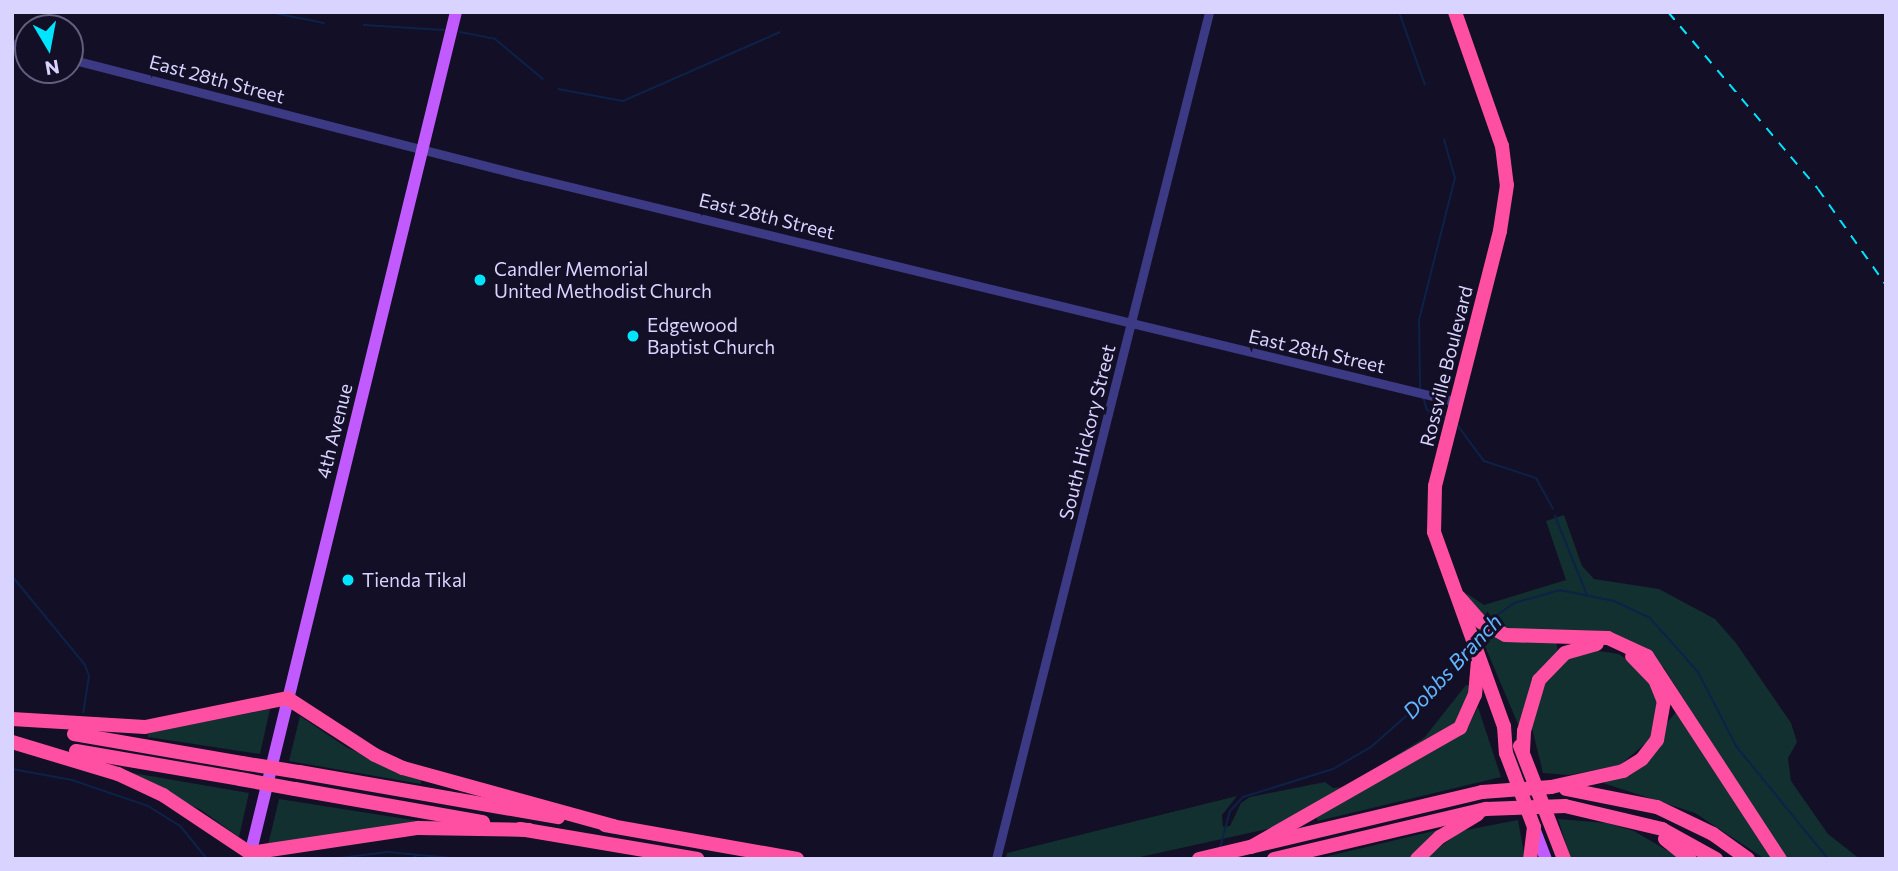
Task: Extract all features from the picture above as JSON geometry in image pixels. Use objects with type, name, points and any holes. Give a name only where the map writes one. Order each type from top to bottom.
[{"type":"highway","name":"Rossville Boulevard","points":[[1455,12],[1502,146],[1507,185],[1500,231],[1433,505],[1438,550],[1504,726],[1506,753],[1534,827]]},
{"type":"highway","points":[[1453,591],[1481,622],[1505,635],[1608,638],[1647,656],[1780,859]]},
{"type":"highway","points":[[1199,859],[1482,792],[1551,787],[1605,777],[1642,759],[1657,740],[1665,714],[1655,680],[1636,658],[1609,646],[1588,644],[1565,653],[1548,667],[1533,691],[1523,751]]},
{"type":"highway","points":[[1251,847],[1460,728],[1475,695],[1474,646]]},
{"type":"highway","points":[[12,721],[145,727],[287,698],[375,755],[404,768],[614,826]]},
{"type":"highway","points":[[12,721],[797,859]]},
{"type":"highway","name":"Rossville Boulevard","points":[[1504,726],[1523,751],[1563,859]]},
{"type":"highway","points":[[12,741],[85,761],[141,785],[249,856],[418,828],[529,830]]},
{"type":"highway","points":[[12,741],[697,859]]},
{"type":"highway","points":[[1551,787],[1594,791],[1657,807],[1713,834],[1748,859]]},
{"type":"highway","points":[[1274,859],[1486,809],[1564,806],[1638,821],[1716,859]]},
{"type":"highway","points":[[1417,859],[1440,837],[1486,809]]},
{"type":"highway","points":[[1638,821],[1690,859]]},
{"type":"highway","points":[[1530,859],[1534,827]]},
{"type":"main road","name":"4th Avenue","points":[[249,856],[456,12]]},
{"type":"main road","name":"Rossville Boulevard","points":[[1534,827],[1546,859]]},
{"type":"street","name":"South Hickory Street","points":[[996,859],[1209,12]]},
{"type":"street","name":"East 28th Street","points":[[84,63],[423,150],[1457,402]]},
{"type":"green space","points":[[1564,515],[1582,566],[1594,579],[1659,589],[1715,619],[1736,643],[1791,723],[1797,742],[1788,758],[1791,781],[1828,834],[1860,859],[1785,859],[1664,668],[1645,649],[1604,631],[1504,629],[1474,609],[1466,593],[1484,605],[1566,580],[1546,521]]},
{"type":"green space","points":[[1473,618],[1484,629],[1556,640],[1558,652],[1541,668],[1520,729]]},
{"type":"green space","points":[[1585,649],[1619,654],[1645,673],[1660,704],[1653,737],[1620,765],[1569,775],[1543,773],[1530,720],[1552,668]]},
{"type":"green space","points":[[1466,685],[1473,686],[1459,723],[1281,826],[1131,859],[1006,859],[1007,853],[1237,796],[1222,815],[1223,827],[1230,826],[1241,803],[1250,797],[1325,782],[1333,788],[1345,787],[1424,738]]},
{"type":"green space","points":[[1478,707],[1501,777],[1318,821],[1316,817],[1466,731]]},
{"type":"green space","points":[[270,709],[260,754],[148,737],[148,733]]},
{"type":"green space","points":[[1677,711],[1773,859],[1765,859],[1695,813],[1603,783],[1621,775]]},
{"type":"green space","points":[[300,716],[346,747],[421,780],[421,784],[289,761]]},
{"type":"green space","points":[[121,771],[249,793],[239,837],[201,810]]},
{"type":"green space","points":[[279,799],[400,818],[430,823],[268,845]]},
{"type":"green space","points":[[1558,819],[1607,823],[1634,831],[1682,859],[1571,859]]},
{"type":"green space","points":[[1518,820],[1525,859],[1424,859],[1461,831]]},
{"type":"green space","points":[[1446,828],[1413,859],[1316,859]]},
{"type":"waterway","points":[[269,12],[324,23]]},
{"type":"waterway","points":[[1399,12],[1425,85]]},
{"type":"waterway","points":[[364,25],[444,30]]},
{"type":"waterway","points":[[460,32],[495,39],[543,79]]},
{"type":"waterway","points":[[558,89],[623,101],[780,32]]},
{"type":"waterway","points":[[1420,388],[1419,320],[1455,178],[1444,140]]},
{"type":"waterway","points":[[1423,397],[1427,410],[1445,417]]},
{"type":"waterway","points":[[1458,426],[1484,461],[1536,478],[1553,509]]},
{"type":"waterway","points":[[1555,516],[1587,595]]},
{"type":"waterway","points":[[12,576],[85,665],[89,676],[83,713]]},
{"type":"waterway","name":"Dobbs Branch","points":[[1490,620],[1514,603],[1560,590],[1614,601],[1649,617],[1698,672],[1736,746],[1828,859]]},
{"type":"waterway","name":"Dobbs Branch","points":[[1220,848],[1230,811],[1243,797],[1333,769],[1371,747],[1431,694],[1469,645]]},
{"type":"waterway","name":"Dobbs Branch","points":[[12,769],[72,780],[148,806],[181,827],[207,859]]},
{"type":"waterway","name":"Dobbs Branch","points":[[331,859],[388,852],[462,859]]},
{"type":"waterway","name":"Dobbs Branch","points":[[411,859],[417,855]]},
{"type":"railway","points":[[1668,12],[1818,189],[1886,285]]},
{"type":"place","name":"Candler Memorial United Methodist Church","points":[[480,280]]},
{"type":"place","name":"Edgewood Baptist Church","points":[[633,336]]},
{"type":"place","name":"Tienda Tikal","points":[[348,580]]}]
